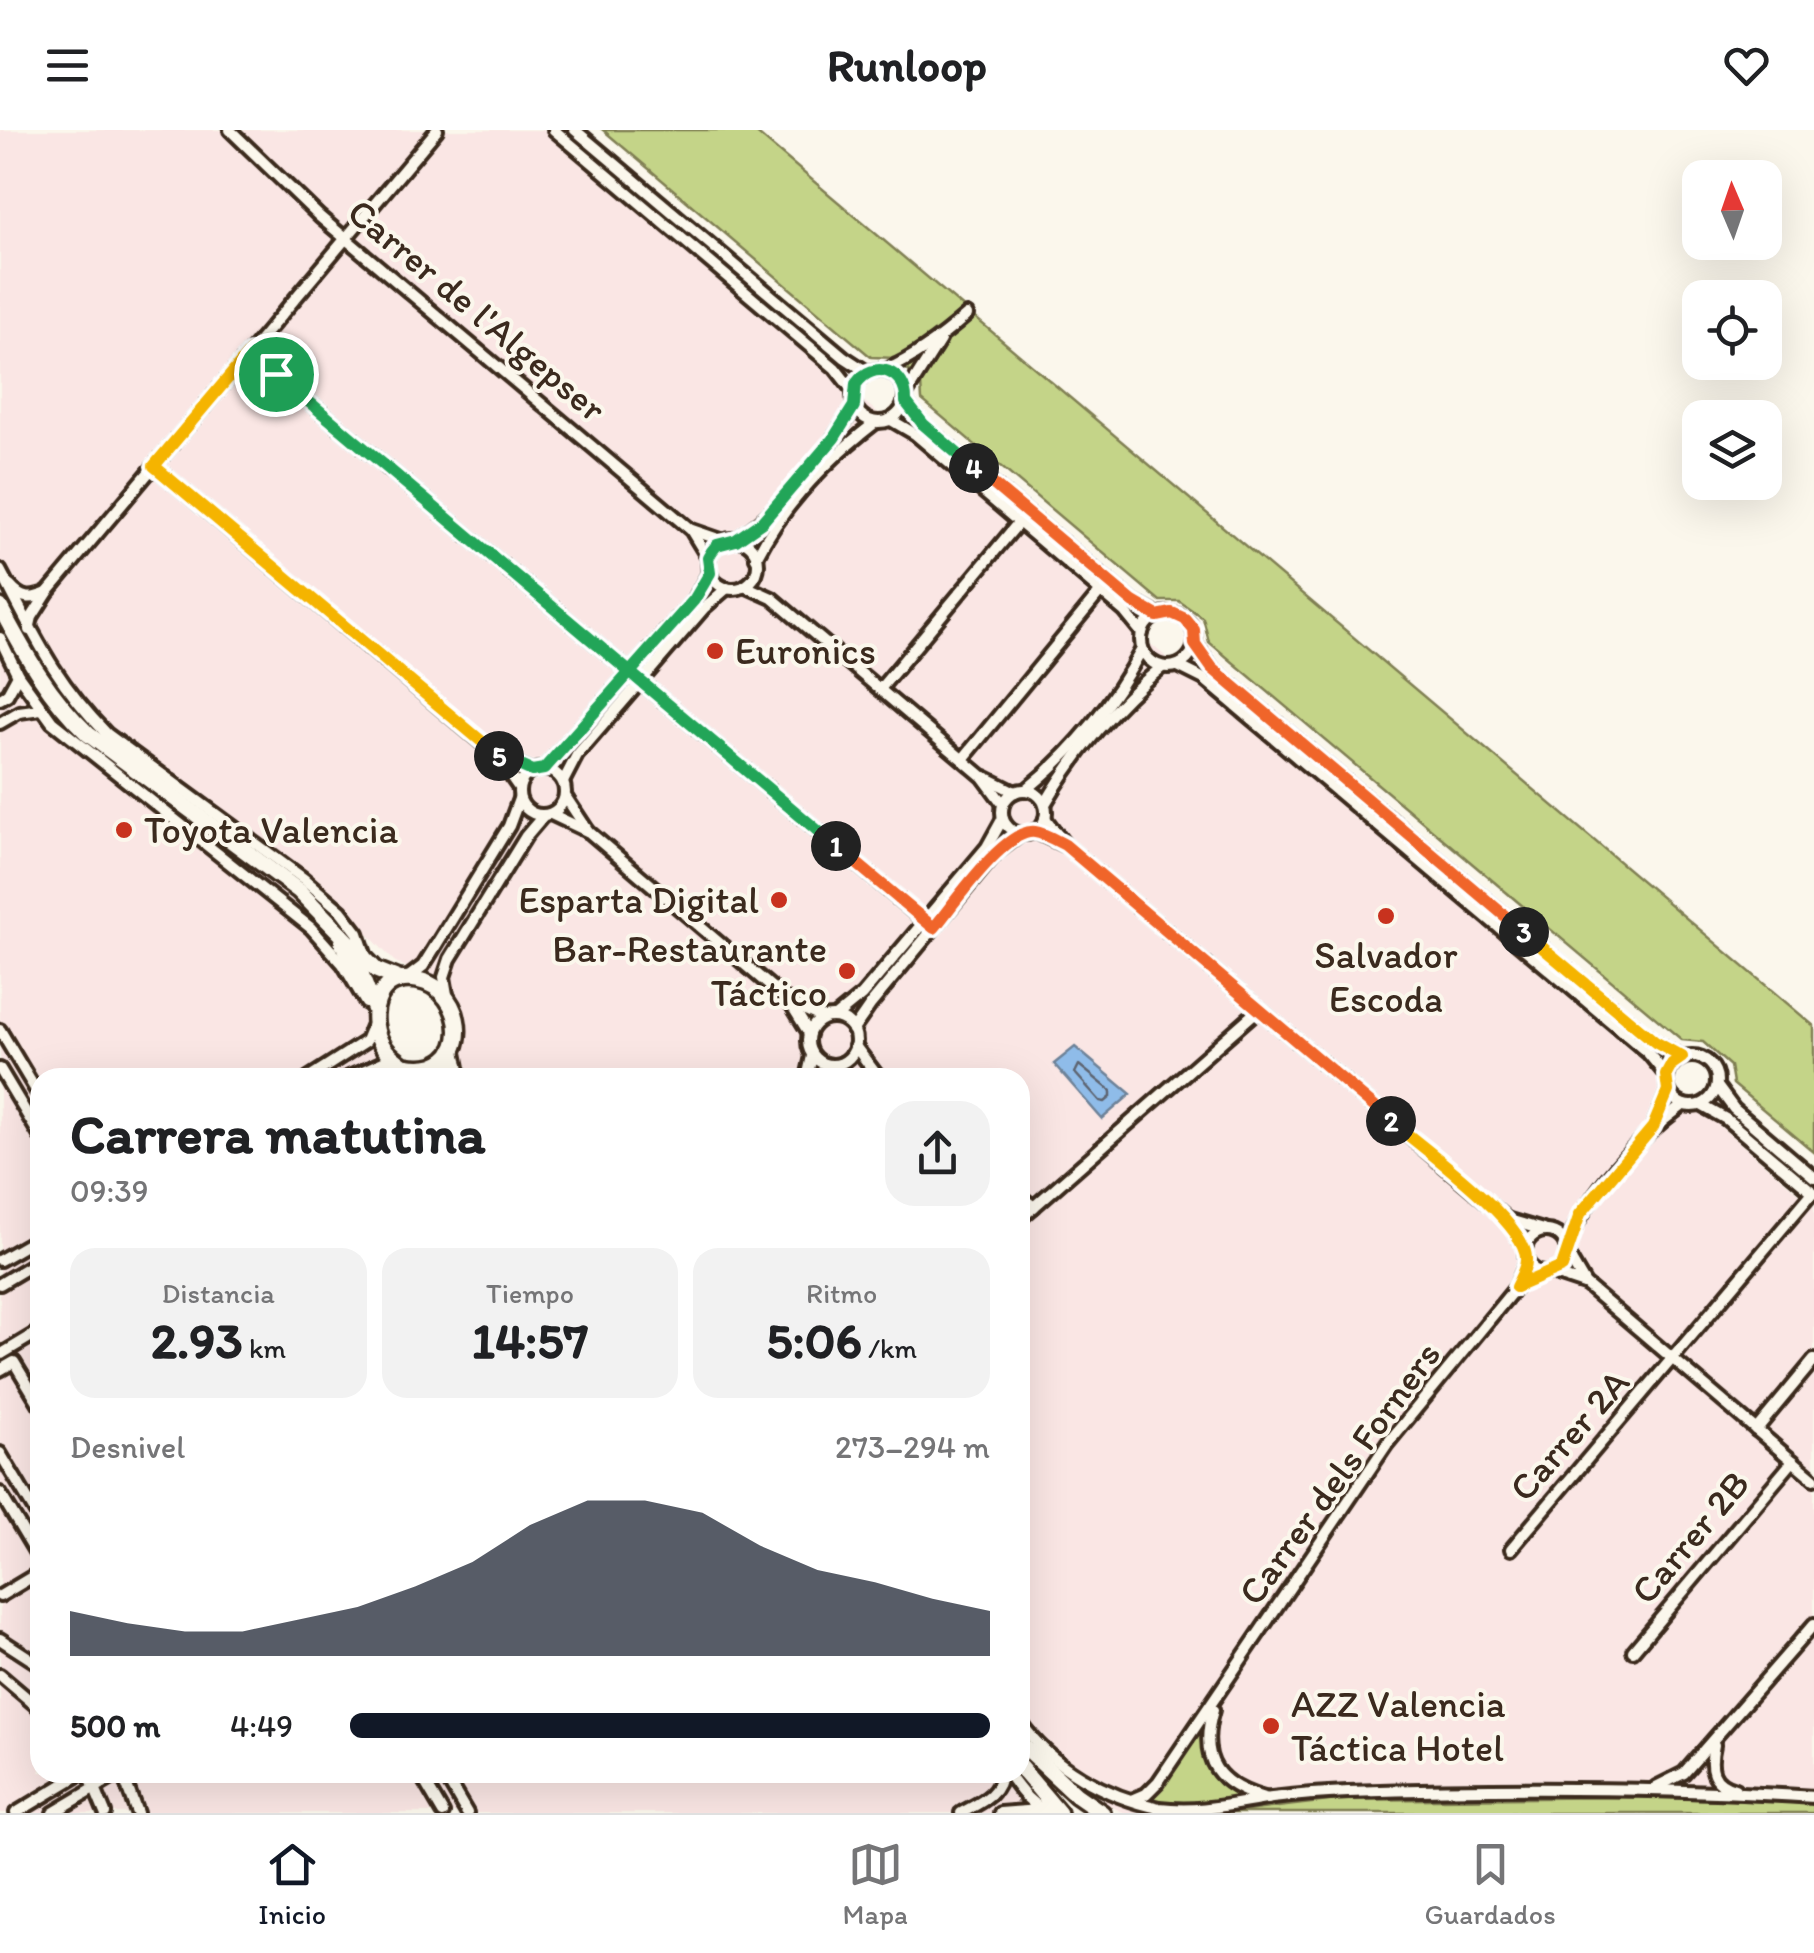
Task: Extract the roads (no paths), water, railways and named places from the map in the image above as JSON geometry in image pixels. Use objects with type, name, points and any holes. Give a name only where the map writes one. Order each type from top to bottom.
[{"type":"street","name":"Carrer de l'Algepser","points":[[230,130],[346,238],[691,530]]},
{"type":"street","points":[[29,630],[32,616],[48,592],[437,130]]},
{"type":"street","points":[[554,130],[835,368],[853,391],[854,406],[834,438],[762,522],[717,545],[708,558]]},
{"type":"street","points":[[575,130],[844,357],[867,372],[906,361],[967,315]]},
{"type":"street","points":[[854,406],[867,420],[891,420],[903,409],[942,337]]},
{"type":"street","points":[[250,352],[929,924]]},
{"type":"street","points":[[885,370],[899,378],[906,398],[923,424],[1133,602],[1157,616]]},
{"type":"street","points":[[853,391],[867,372]]},
{"type":"street","points":[[891,420],[914,434],[1019,522],[1125,612],[1142,633],[1142,649],[1125,682],[1053,768],[1003,804]]},
{"type":"street","points":[[772,598],[756,571],[756,558],[771,530],[844,446],[876,422]]},
{"type":"street","points":[[154,466],[496,755],[528,812],[547,815],[589,832]]},
{"type":"street","points":[[880,689],[1019,522]]},
{"type":"street","points":[[691,530],[749,546],[756,558]]},
{"type":"street","points":[[404,980],[423,966],[510,826],[519,794],[694,600],[710,573],[708,558],[691,530]]},
{"type":"street","points":[[0,570],[54,672],[107,734],[304,879],[358,933],[367,959]]},
{"type":"street","points":[[744,586],[756,571]]},
{"type":"street","points":[[710,573],[727,588]]},
{"type":"street","points":[[6,582],[19,596],[32,599],[48,592]]},
{"type":"street","points":[[563,782],[577,754],[704,608],[727,588],[744,586],[772,598],[984,776],[1038,794],[1045,804],[1046,818],[1065,845],[1508,1220],[1525,1248],[1527,1262],[1547,1273],[1585,1284]]},
{"type":"street","points":[[963,760],[1101,592]]},
{"type":"street","points":[[0,608],[39,678],[88,734],[317,906],[376,970],[404,980]]},
{"type":"street","points":[[1142,633],[1157,616],[1172,613],[1185,619],[1194,630],[1195,644],[1190,657],[1178,666]]},
{"type":"street","points":[[0,638],[41,709],[77,744],[311,928],[343,964],[373,1016]]},
{"type":"street","points":[[1195,644],[1212,668],[1242,694],[1655,1042],[1682,1057]]},
{"type":"street","points":[[1142,649],[1162,667],[1178,666],[1204,679],[1648,1053],[1666,1075],[1668,1091],[1653,1127]]},
{"type":"street","points":[[1045,804],[1062,776],[1134,690],[1162,667]]},
{"type":"street","points":[[0,699],[7,695],[18,675]]},
{"type":"street","points":[[0,724],[19,712],[41,709]]},
{"type":"street","points":[[496,755],[558,775],[565,796],[589,832],[790,1003],[809,1033]]},
{"type":"street","points":[[853,1030],[987,847],[1003,818],[1003,804],[984,776]]},
{"type":"street","points":[[458,1068],[454,1050],[457,1022],[444,977],[450,959],[526,836],[547,815],[558,810],[565,796]]},
{"type":"street","points":[[1003,818],[1021,834]]},
{"type":"street","points":[[809,1068],[809,1033],[862,995],[996,853],[1021,834],[1034,831],[1046,818]]},
{"type":"street","points":[[1034,831],[1065,845]]},
{"type":"street","points":[[317,906],[360,972],[383,1046],[407,1068]]},
{"type":"street","points":[[324,1068],[366,1041],[379,995],[390,984],[422,980],[448,1001]]},
{"type":"street","points":[[790,1003],[843,1020],[853,1030],[856,1046],[871,1068]]},
{"type":"street","points":[[1030,1211],[1259,1009]]},
{"type":"street","points":[[0,1030],[30,1080]]},
{"type":"street","points":[[833,1068],[856,1046]]},
{"type":"street","points":[[429,1068],[440,1064],[454,1050]]},
{"type":"street","points":[[812,1056],[852,1068]]},
{"type":"street","points":[[1666,1075],[1682,1057],[1698,1056],[1712,1065],[1717,1086],[1734,1110],[1814,1177]]},
{"type":"street","points":[[380,1068],[399,1062],[418,1068]]},
{"type":"street","points":[[0,1069],[30,1119]]},
{"type":"street","points":[[1701,1105],[1711,1098],[1717,1086]]},
{"type":"street","points":[[1668,1091],[1683,1105]]},
{"type":"street","points":[[1547,1273],[1562,1267],[1580,1214],[1653,1127],[1683,1105],[1701,1105],[1726,1119],[1814,1193]]},
{"type":"street","name":"Carrer 2A","points":[[1511,1549],[1814,1193]]},
{"type":"street","points":[[1030,1204],[1034,1207]]},
{"type":"street","points":[[1525,1248],[1528,1240],[1580,1214]]},
{"type":"street","points":[[1508,1220],[1558,1233],[1585,1284],[1814,1479]]},
{"type":"street","points":[[0,1260],[30,1243]]},
{"type":"street","name":"Carrer dels Forners","points":[[1131,1800],[1146,1794],[1158,1782],[1387,1444],[1516,1287],[1527,1262]]},
{"type":"street","points":[[0,1284],[30,1268]]},
{"type":"street","name":"Carrer dels Forners","points":[[1516,1287],[1547,1273]]},
{"type":"street","points":[[0,1355],[30,1338]]},
{"type":"street","points":[[1756,1430],[1814,1360]]},
{"type":"street","points":[[0,1370],[14,1362],[30,1385]]},
{"type":"street","points":[[0,1453],[30,1503]]},
{"type":"street","name":"Carrer 2B","points":[[1633,1651],[1793,1461]]},
{"type":"street","points":[[0,1493],[30,1543]]},
{"type":"street","points":[[0,1596],[30,1578]]},
{"type":"street","points":[[1632,1790],[1662,1786],[1674,1780],[1714,1742],[1814,1624]]},
{"type":"street","points":[[0,1639],[30,1659]]},
{"type":"street","points":[[0,1675],[30,1700]]},
{"type":"street","name":"Carrer dels Forners","points":[[1217,1698],[1206,1734],[1212,1763],[1229,1783],[1269,1799]]},
{"type":"street","points":[[1030,1731],[1066,1768],[1086,1782],[1131,1800],[1191,1812],[1269,1799],[1348,1792],[1632,1790],[1814,1797]]},
{"type":"street","points":[[1714,1742],[1710,1762],[1719,1782],[1756,1793]]},
{"type":"street","points":[[1030,1752],[1076,1796],[1101,1811]]},
{"type":"street","points":[[1030,1781],[1052,1812]]},
{"type":"street","points":[[16,1813],[67,1783]]},
{"type":"street","points":[[92,1783],[105,1813]]},
{"type":"street","points":[[53,1813],[103,1783]]},
{"type":"street","points":[[126,1783],[137,1813]]},
{"type":"street","points":[[425,1783],[443,1813]]},
{"type":"street","points":[[449,1783],[467,1813]]},
{"type":"street","points":[[961,1813],[984,1800],[1000,1783]]},
{"type":"street","points":[[1013,1783],[1052,1812]]},
{"type":"street","points":[[984,1800],[996,1813],[1052,1812]]},
{"type":"water","points":[[1075,1047],[1131,1094],[1102,1119],[1054,1064]]},
{"type":"place","name":"Euronics","points":[[715,651]]},
{"type":"place","name":"Toyota Valencia","points":[[124,830]]},
{"type":"place","name":"Esparta Digital","points":[[779,900]]},
{"type":"place","name":"Salvador Escoda","points":[[1386,916]]},
{"type":"place","name":"Bar-Restaurante Táctico","points":[[847,971]]},
{"type":"place","name":"AZZ Valencia Táctica Hotel","points":[[1271,1726]]}]
